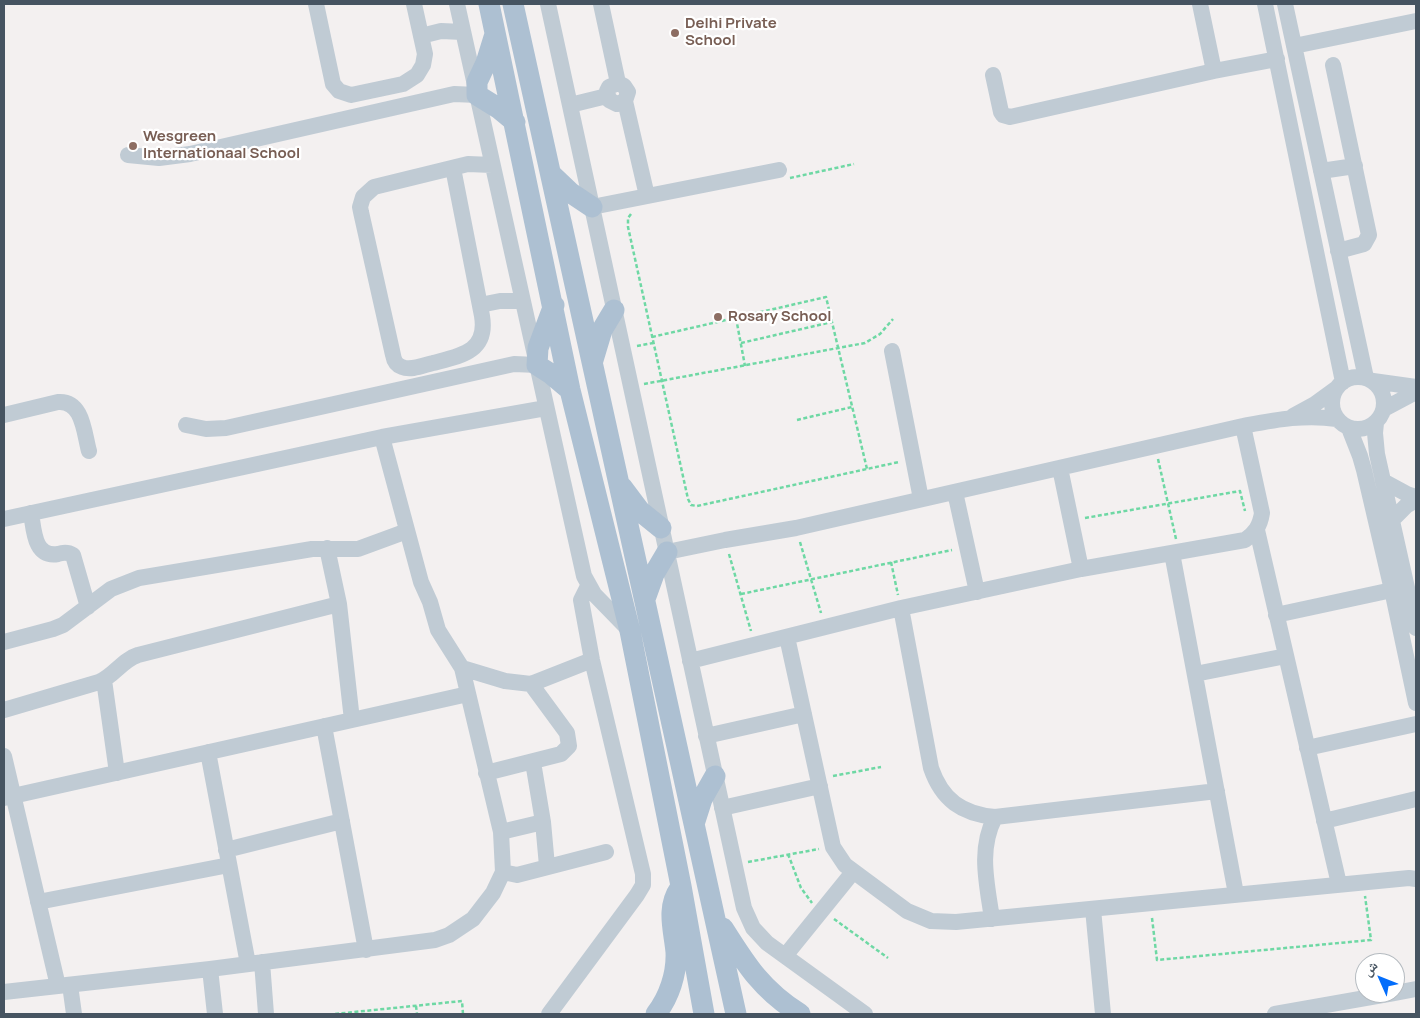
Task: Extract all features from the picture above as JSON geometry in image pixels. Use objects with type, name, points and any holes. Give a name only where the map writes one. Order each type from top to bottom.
[{"type":"main road","points":[[489,4],[554,305],[570,390],[630,631],[681,886],[704,1014]]},
{"type":"main road","points":[[513,4],[736,1014]]},
{"type":"main road","points":[[495,31],[486,63],[477,82],[477,95],[498,108],[515,122]]},
{"type":"main road","points":[[551,174],[570,193],[592,207]]},
{"type":"main road","points":[[554,305],[538,348],[537,365],[570,390]]},
{"type":"main road","points":[[592,362],[602,330],[614,310]]},
{"type":"main road","points":[[618,482],[640,511],[661,528]]},
{"type":"main road","points":[[644,599],[654,574],[667,552]]},
{"type":"main road","points":[[694,824],[702,799],[715,776]]},
{"type":"main road","points":[[656,1014],[667,996],[675,968],[676,954],[672,908],[681,886]]},
{"type":"main road","points":[[714,914],[744,962],[760,982],[785,1005],[800,1014]]},
{"type":"street","points":[[316,4],[333,84],[339,91],[347,95],[402,84],[413,79],[421,70],[425,59],[414,4]]},
{"type":"street","points":[[458,4],[581,566],[588,586],[630,631]]},
{"type":"street","points":[[548,4],[744,908],[750,923],[760,936],[865,1014]]},
{"type":"street","points":[[601,4],[618,84]]},
{"type":"street","points":[[1200,4],[1214,71]]},
{"type":"street","points":[[1265,4],[1340,385],[1332,403],[1333,412],[1343,423],[1360,456],[1392,590],[1416,703]]},
{"type":"street","points":[[1285,4],[1338,251],[1369,380],[1380,388],[1384,398],[1375,444],[1416,628]]},
{"type":"street","points":[[1294,46],[1416,21]]},
{"type":"street","points":[[421,36],[441,31],[463,32]]},
{"type":"street","points":[[993,75],[1001,112],[1003,115],[1010,117],[1214,71],[1277,59]]},
{"type":"street","points":[[1333,65],[1368,231],[1368,238],[1361,246],[1338,251]]},
{"type":"street","points":[[607,96],[610,87],[618,84],[624,86],[628,92],[625,101],[647,196]]},
{"type":"street","points":[[128,155],[159,158],[190,154],[454,94],[477,95]]},
{"type":"street","points":[[570,105],[607,96]]},
{"type":"street","points":[[607,96],[612,103],[617,104],[625,101]]},
{"type":"street","points":[[453,168],[483,323],[481,337],[478,343],[461,356],[412,368],[403,368],[396,363],[393,355],[361,212],[361,202],[366,193],[374,186],[468,164],[492,165]]},
{"type":"street","points":[[1321,171],[1354,166]]},
{"type":"street","points":[[592,207],[647,196],[784,174]]},
{"type":"street","points":[[480,305],[500,300],[522,301]]},
{"type":"street","points":[[892,351],[921,500]]},
{"type":"street","points":[[186,425],[206,429],[226,428],[514,364],[537,365]]},
{"type":"street","points":[[1291,417],[1315,404],[1350,378],[1358,377],[1416,387]]},
{"type":"street","points":[[667,552],[796,528],[1242,426],[1291,417],[1343,423],[1359,430],[1368,428],[1380,416],[1416,392]]},
{"type":"street","points":[[4,415],[58,402],[71,404],[79,414],[88,451]]},
{"type":"street","points":[[4,519],[382,438],[546,408]]},
{"type":"street","points":[[690,661],[901,608],[1081,570],[1245,540],[1254,532],[1260,522],[1261,505],[1242,426]]},
{"type":"street","points":[[4,992],[210,969],[435,940],[461,928],[473,919],[493,893],[503,872],[501,832],[462,668],[438,630],[430,602],[421,582],[382,438]]},
{"type":"street","points":[[1060,468],[1081,570]]},
{"type":"street","points":[[1383,481],[1416,498],[1392,520]]},
{"type":"street","points":[[955,492],[977,592]]},
{"type":"street","points":[[31,513],[37,543],[43,552],[52,555],[68,552],[74,555],[88,606]]},
{"type":"street","points":[[4,642],[53,629],[72,619],[111,590],[139,578],[327,548],[342,550],[358,549],[407,531]]},
{"type":"street","points":[[1254,532],[1286,656],[1339,884]]},
{"type":"street","points":[[327,548],[339,604],[352,720]]},
{"type":"street","points":[[1176,552],[1195,674],[1236,894]]},
{"type":"street","points":[[549,1014],[637,895],[642,885],[643,874],[592,660],[581,600],[588,586]]},
{"type":"street","points":[[1276,615],[1392,590]]},
{"type":"street","points":[[4,710],[104,680],[128,659],[138,655],[339,604]]},
{"type":"street","points":[[901,608],[929,759],[935,780],[941,791],[960,807],[971,813],[996,817],[1217,791]]},
{"type":"street","points":[[788,637],[833,847],[838,856],[853,872],[896,904],[918,917],[944,923],[1414,877]]},
{"type":"street","points":[[1195,674],[1286,656]]},
{"type":"street","points":[[462,668],[505,681],[531,684],[592,660]]},
{"type":"street","points":[[104,680],[117,773]]},
{"type":"street","points":[[486,773],[561,754],[569,746],[567,733],[531,684]]},
{"type":"street","points":[[8,797],[468,694]]},
{"type":"street","points":[[706,736],[804,714]]},
{"type":"street","points":[[1307,748],[1416,724]]},
{"type":"street","points":[[324,726],[366,950]]},
{"type":"street","points":[[208,752],[228,857],[266,1014]]},
{"type":"street","points":[[4,756],[8,797],[38,902],[74,1014]]},
{"type":"street","points":[[533,762],[543,822],[547,866]]},
{"type":"street","points":[[722,808],[820,783]]},
{"type":"street","points":[[1324,821],[1416,799]]},
{"type":"street","points":[[992,919],[984,856],[987,836],[996,817]]},
{"type":"street","points":[[38,902],[228,857],[342,821]]},
{"type":"street","points":[[501,832],[543,822]]},
{"type":"street","points":[[503,872],[517,875],[606,852]]},
{"type":"street","points":[[785,956],[853,872]]},
{"type":"street","points":[[1093,909],[1103,1014]]},
{"type":"street","points":[[210,969],[215,1014]]},
{"type":"street","points":[[1275,1014],[1355,1000]]},
{"type":"path","points":[[784,174],[854,164]]},
{"type":"path","points":[[634,212],[628,218],[627,223],[688,499],[694,506],[913,459]]},
{"type":"path","points":[[652,337],[826,297],[867,469]]},
{"type":"path","points":[[736,318],[745,366]]},
{"type":"path","points":[[630,387],[865,343],[880,334],[893,320]]},
{"type":"path","points":[[740,343],[832,322]]},
{"type":"path","points":[[797,420],[852,407]]},
{"type":"path","points":[[1155,446],[1176,552]]},
{"type":"path","points":[[1071,521],[1240,491],[1254,532]]},
{"type":"path","points":[[796,528],[825,627]]},
{"type":"path","points":[[725,540],[754,644]]},
{"type":"path","points":[[741,594],[967,546]]},
{"type":"path","points":[[891,562],[901,608]]},
{"type":"path","points":[[820,783],[881,767]]},
{"type":"path","points":[[734,864],[833,847]]},
{"type":"path","points":[[1150,903],[1157,960],[1371,940],[1363,882]]},
{"type":"path","points":[[335,1014],[462,1001],[463,1014]]},
{"type":"path","points":[[416,1006],[417,1014]]},
{"type":"place","name":"Delhi Private School","points":[[675,33]]},
{"type":"place","name":"Wesgreen Internationaal School","points":[[133,146]]},
{"type":"place","name":"Rosary School","points":[[718,317]]}]
